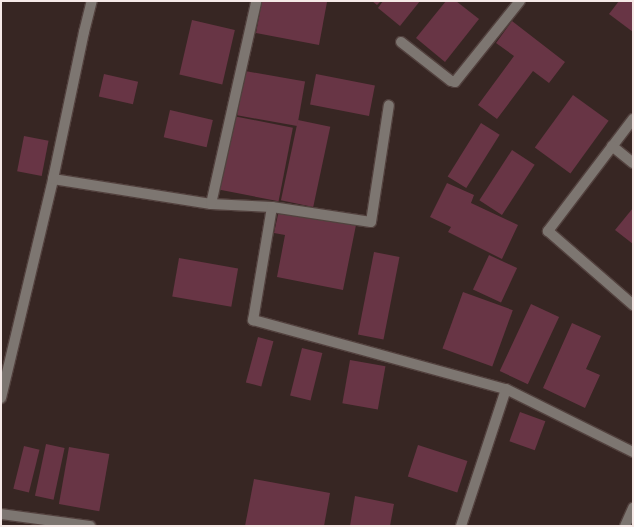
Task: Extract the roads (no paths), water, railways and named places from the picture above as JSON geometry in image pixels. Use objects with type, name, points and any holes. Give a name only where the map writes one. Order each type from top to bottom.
[{"type":"street","points":[[84,32],[86,1]]},
{"type":"street","points":[[1,398],[53,179],[92,1]]},
{"type":"street","points":[[401,42],[451,82],[455,82],[520,1]]},
{"type":"street","points":[[211,204],[256,2]]},
{"type":"street","points":[[53,179],[211,204],[272,208],[371,222],[388,104]]},
{"type":"street","points":[[633,119],[548,231],[633,305]]},
{"type":"street","points":[[612,146],[633,162]]},
{"type":"street","points":[[272,208],[253,320],[506,389],[633,452]]},
{"type":"street","points":[[461,526],[506,389]]},
{"type":"street","points":[[626,526],[633,508]]},
{"type":"street","points":[[1,514],[90,526]]}]
